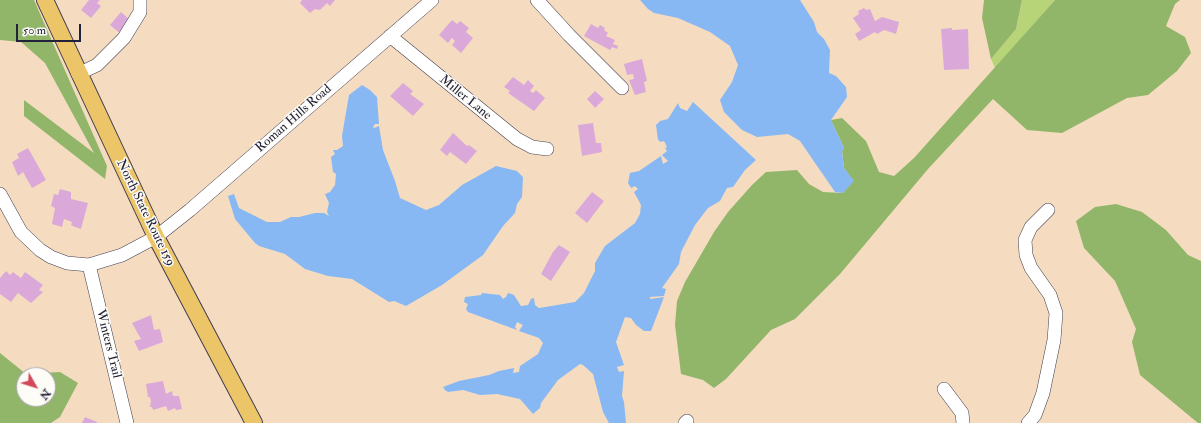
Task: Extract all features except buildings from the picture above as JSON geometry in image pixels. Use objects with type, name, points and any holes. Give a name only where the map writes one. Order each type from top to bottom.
[{"type":"main road","name":"North State Route 159","points":[[45,0],[78,74],[156,237],[254,423]]},
{"type":"street","points":[[78,74],[97,64],[124,38],[140,12],[140,0]]},
{"type":"street","name":"Roman Hills Road","points":[[89,265],[122,255],[156,237],[432,0]]},
{"type":"street","points":[[537,0],[564,30],[622,88]]},
{"type":"street","name":"Miller Lane","points":[[390,36],[517,139],[532,147],[547,149]]},
{"type":"street","points":[[0,194],[21,232],[40,250],[67,263],[89,265]]},
{"type":"street","points":[[1028,423],[1035,415],[1043,393],[1054,340],[1056,314],[1050,295],[1031,268],[1026,255],[1025,240],[1031,227],[1048,210]]},
{"type":"street","name":"Winters Trail","points":[[89,265],[127,423]]},
{"type":"street","points":[[944,389],[962,413],[963,423]]},
{"type":"green space","points":[[0,0],[34,0],[107,166],[105,179],[24,116],[24,100],[94,153],[45,63],[21,42],[0,40]]},
{"type":"green space","points":[[984,0],[1022,0],[1016,29],[991,59],[982,18]]},
{"type":"green space","points":[[1022,0],[1055,0],[995,68],[991,59],[1016,29]]},
{"type":"green space","points":[[1055,0],[1180,0],[1175,4],[1166,26],[1185,37],[1191,53],[1177,71],[1148,95],[1127,98],[1062,133],[1027,130],[993,99],[928,169],[840,274],[795,319],[771,330],[726,379],[714,388],[703,380],[681,374],[675,325],[677,301],[685,282],[714,232],[728,212],[752,185],[766,172],[797,170],[809,184],[823,192],[843,193],[853,181],[844,168],[842,151],[844,148],[831,120],[842,118],[866,141],[879,172],[894,176],[914,158]]},
{"type":"green space","points":[[1116,204],[1142,212],[1166,230],[1188,255],[1201,261],[1201,423],[1198,423],[1140,375],[1132,342],[1136,329],[1115,281],[1084,248],[1076,221],[1095,207]]},
{"type":"green space","points":[[0,353],[17,367],[16,367],[16,407],[56,407],[56,372],[60,372],[78,383],[60,417],[51,423],[0,423]]},
{"type":"water","points":[[640,0],[800,0],[814,22],[817,32],[824,39],[830,50],[829,73],[836,76],[846,87],[847,97],[831,120],[844,148],[842,151],[844,168],[854,181],[843,193],[835,192],[800,141],[788,134],[757,137],[742,130],[724,112],[720,100],[732,82],[738,65],[730,46],[710,32],[678,18],[654,13]]},
{"type":"water","points":[[362,85],[377,97],[379,124],[375,124],[373,127],[379,126],[383,150],[400,198],[426,210],[439,205],[462,185],[496,166],[517,171],[523,177],[522,197],[517,204],[515,213],[503,226],[483,255],[442,285],[406,306],[394,301],[389,302],[352,279],[328,276],[305,269],[285,254],[259,246],[235,219],[228,196],[234,194],[239,208],[267,222],[280,222],[291,217],[299,217],[315,213],[324,213],[329,216],[327,212],[329,203],[325,194],[330,192],[335,185],[336,174],[333,172],[331,157],[335,154],[333,150],[337,150],[343,146],[342,136],[349,95]]},
{"type":"water","points":[[693,102],[756,160],[745,170],[733,187],[727,188],[720,201],[708,208],[695,225],[681,252],[679,264],[662,288],[666,289],[664,296],[650,297],[650,299],[664,297],[651,331],[644,331],[636,325],[631,318],[625,317],[616,342],[624,365],[617,367],[619,372],[624,371],[622,396],[626,423],[609,423],[603,412],[593,374],[580,364],[558,380],[541,403],[540,408],[533,414],[520,399],[497,394],[480,395],[463,390],[448,392],[445,390],[443,387],[459,381],[489,375],[499,371],[514,368],[513,373],[519,372],[520,366],[538,354],[543,343],[539,338],[519,331],[523,325],[517,322],[515,327],[517,330],[468,312],[466,309],[468,304],[464,302],[465,297],[481,295],[482,293],[500,295],[503,299],[508,293],[514,295],[521,306],[528,305],[531,299],[534,298],[535,305],[539,308],[575,302],[584,293],[595,271],[595,263],[605,246],[635,223],[640,214],[641,205],[634,192],[638,189],[635,186],[631,188],[628,183],[630,173],[639,171],[661,156],[663,164],[668,161],[662,155],[667,151],[665,148],[667,147],[664,141],[661,142],[658,140],[656,125],[660,121],[668,119],[678,103],[680,108],[687,111]]}]
